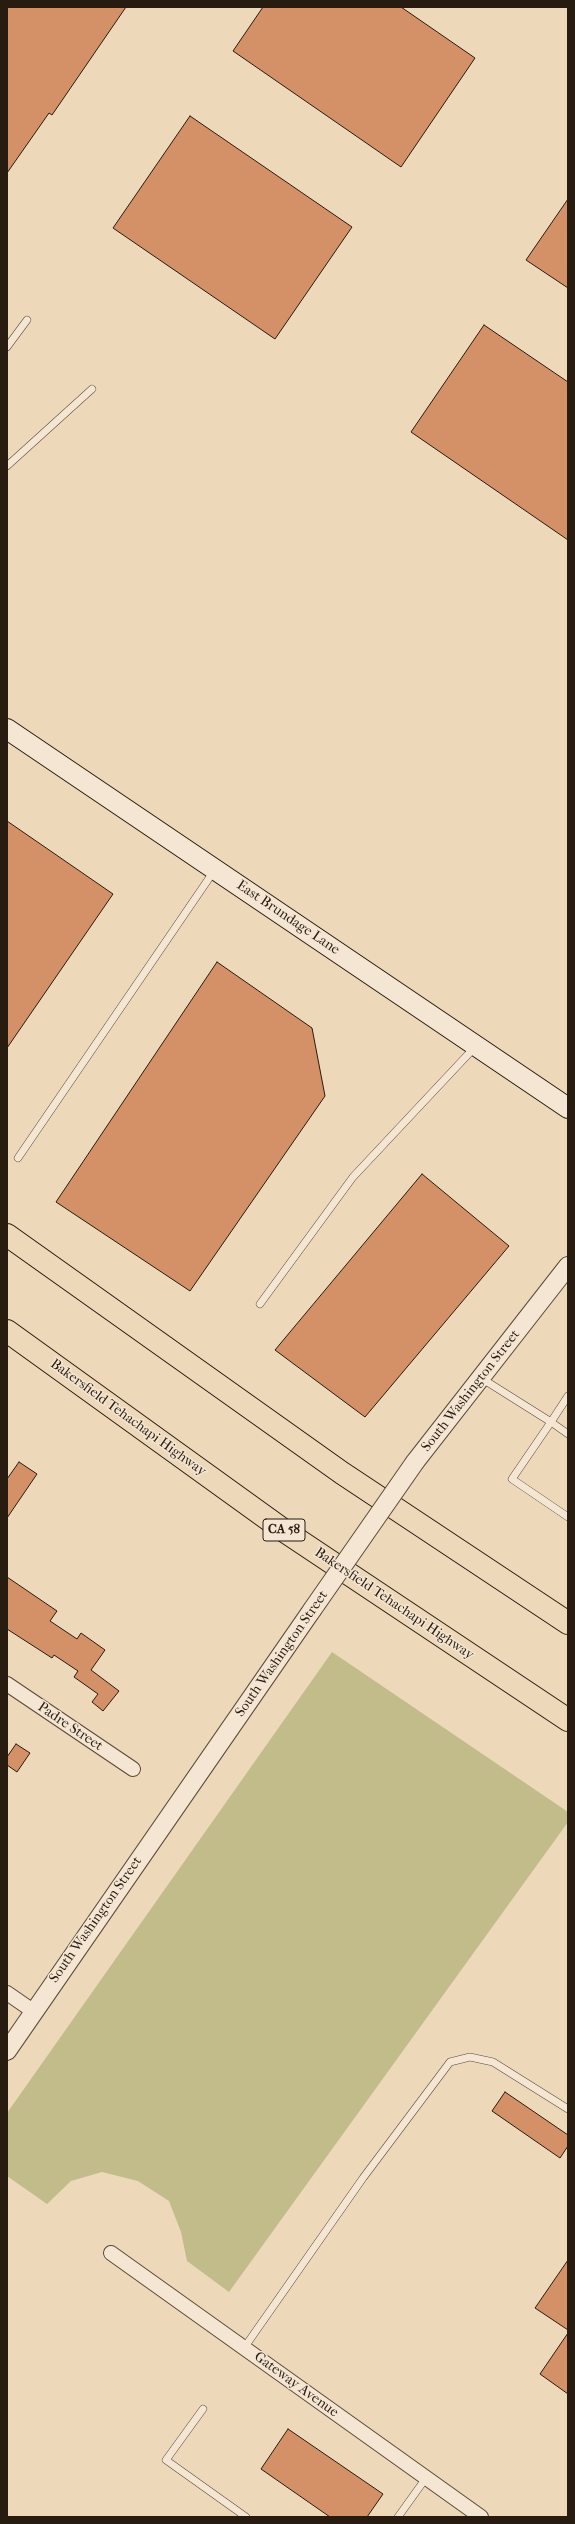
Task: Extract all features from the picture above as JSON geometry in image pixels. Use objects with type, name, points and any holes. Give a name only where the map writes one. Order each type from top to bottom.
[{"type":"highway","points":[[7,1236],[342,1473],[568,1623]]},
{"type":"highway","name":"Bakersfield Tehachapi Highway","points":[[7,1331],[286,1532],[568,1720]]},
{"type":"main road","name":"East Brundage Lane","points":[[7,729],[568,1108]]},
{"type":"street","name":"South Washington Street","points":[[7,2051],[33,2011],[415,1462],[568,1266]]},
{"type":"street","name":"Padre Street","points":[[7,1684],[133,1769]]},
{"type":"street","points":[[7,1993],[33,2011]]},
{"type":"street","name":"Gateway Avenue","points":[[111,2253],[481,2517]]},
{"type":"lane","points":[[7,347],[27,320]]},
{"type":"lane","points":[[7,466],[92,389]]},
{"type":"lane","points":[[18,1158],[215,869]]},
{"type":"lane","points":[[260,1304],[353,1177],[476,1046]]},
{"type":"lane","points":[[480,1378],[568,1434]]},
{"type":"lane","points":[[568,1396],[512,1479],[568,1517]]},
{"type":"lane","points":[[244,2348],[363,2178],[450,2062],[470,2057],[493,2062],[568,2109]]},
{"type":"lane","points":[[202,2409],[166,2460],[246,2517]]},
{"type":"lane","points":[[398,2517],[426,2478]]},
{"type":"shaded area","points":[[332,1652],[568,1812],[568,1822],[229,2292],[187,2261],[181,2232],[169,2201],[138,2181],[102,2172],[71,2181],[47,2204],[7,2176],[7,2113]]},
{"type":"building","points":[[7,7],[126,7],[52,115],[49,113],[7,173]]},
{"type":"building","points":[[263,7],[401,7],[475,58],[401,167],[233,51]]},
{"type":"building","points":[[190,116],[352,227],[275,339],[113,228]]},
{"type":"building","points":[[568,199],[568,288],[526,260]]},
{"type":"building","points":[[484,325],[568,382],[568,540],[411,432]]},
{"type":"building","points":[[7,821],[113,894],[7,1048]]},
{"type":"building","points":[[217,962],[312,1028],[325,1096],[190,1291],[56,1202]]},
{"type":"building","points":[[422,1174],[509,1246],[365,1417],[275,1350]]},
{"type":"building","points":[[19,1462],[37,1474],[7,1518],[7,1479]]},
{"type":"building","points":[[7,1577],[57,1611],[50,1621],[77,1639],[81,1633],[105,1650],[91,1670],[119,1691],[103,1711],[92,1702],[98,1694],[74,1677],[78,1671],[54,1655],[52,1658],[7,1629]]},
{"type":"building","points":[[16,1744],[30,1753],[17,1772],[7,1765],[7,1757]]},
{"type":"building","points":[[505,2092],[568,2135],[568,2146],[560,2158],[492,2111]]},
{"type":"building","points":[[568,2260],[568,2330],[535,2308]]},
{"type":"building","points":[[568,2333],[568,2394],[540,2374]]},
{"type":"building","points":[[288,2429],[383,2494],[367,2517],[330,2517],[261,2469]]}]
